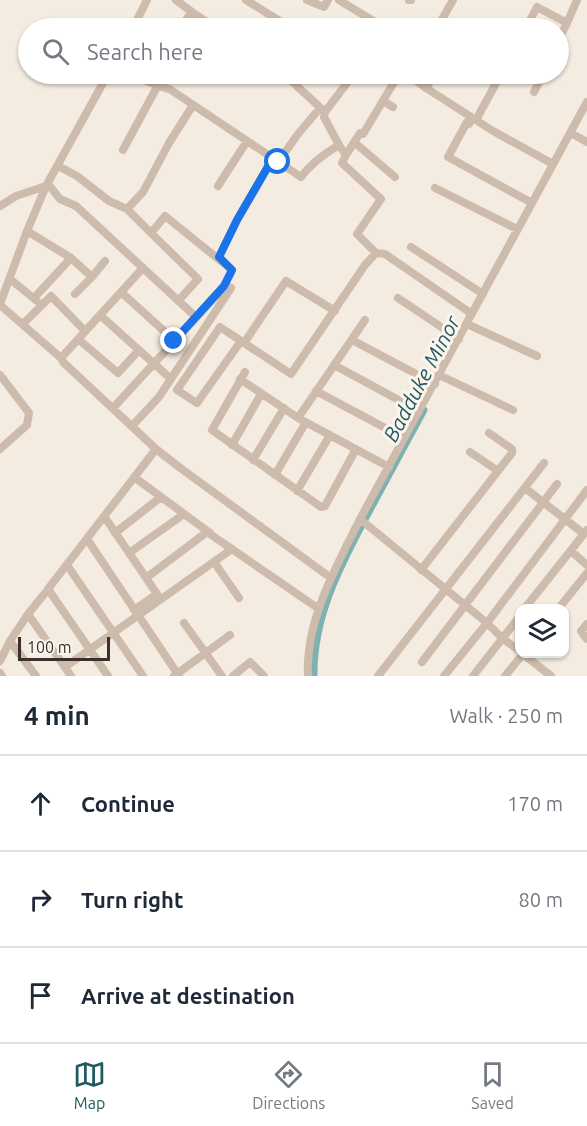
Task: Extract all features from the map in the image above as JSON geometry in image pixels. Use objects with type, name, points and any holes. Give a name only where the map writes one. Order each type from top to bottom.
[{"type":"street","points":[[138,18],[147,0]]},
{"type":"street","points":[[176,0],[201,18]]},
{"type":"street","points":[[246,0],[275,18]]},
{"type":"street","points":[[307,0],[324,7],[328,0]]},
{"type":"street","points":[[339,0],[369,18]]},
{"type":"street","points":[[443,18],[453,0]]},
{"type":"street","points":[[569,18],[577,0]]},
{"type":"street","points":[[531,18],[537,7],[558,18]]},
{"type":"street","points":[[188,18],[192,12]]},
{"type":"street","points":[[103,84],[47,185],[0,304],[156,448],[249,520],[331,578]]},
{"type":"street","points":[[123,150],[156,84],[171,90],[301,177],[321,156],[339,145]]},
{"type":"street","points":[[298,84],[322,110],[346,155]]},
{"type":"street","points":[[219,257],[237,220],[275,160],[344,84]]},
{"type":"street","points":[[397,84],[383,100],[363,134],[360,133],[342,163],[381,199],[357,234],[376,253],[386,254],[472,315]]},
{"type":"street","points":[[420,84],[474,119],[554,164]]},
{"type":"street","points":[[426,88],[429,84]]},
{"type":"street","points":[[495,84],[474,119],[469,124],[467,122],[448,157],[532,202]]},
{"type":"street","points":[[534,92],[538,84]]},
{"type":"street","points":[[383,100],[393,107]]},
{"type":"street","points":[[308,676],[314,624],[331,578],[388,466],[440,379],[459,339],[470,326],[472,315],[587,102]]},
{"type":"street","points":[[127,209],[142,192],[193,105]]},
{"type":"street","points":[[571,133],[587,142]]},
{"type":"street","points":[[218,186],[248,141]]},
{"type":"street","points":[[354,142],[395,177]]},
{"type":"street","points":[[58,166],[77,176],[109,201],[127,209],[198,279],[178,301]]},
{"type":"street","points":[[0,206],[16,196],[47,185]]},
{"type":"street","points":[[47,185],[60,199],[76,206],[196,317]]},
{"type":"street","points":[[435,188],[518,230]]},
{"type":"street","points":[[113,408],[224,286],[232,270],[219,257],[165,216],[151,233]]},
{"type":"street","points":[[27,231],[71,258],[92,277]]},
{"type":"street","points":[[411,247],[483,294]]},
{"type":"street","points":[[335,311],[286,281],[243,342],[197,403],[177,390],[220,327],[243,342],[291,374],[335,311],[365,265],[376,253]]},
{"type":"street","points":[[34,298],[71,258]]},
{"type":"street","points":[[75,294],[105,261]]},
{"type":"street","points":[[61,358],[142,268]]},
{"type":"street","points":[[10,279],[42,305]]},
{"type":"street","points":[[132,426],[159,397],[231,288],[224,286]]},
{"type":"street","points":[[121,292],[174,341]]},
{"type":"street","points":[[23,324],[51,296],[86,331]]},
{"type":"street","points":[[398,298],[459,339]]},
{"type":"street","points":[[100,315],[171,379]]},
{"type":"street","points":[[274,475],[316,391],[365,320]]},
{"type":"street","points":[[470,326],[537,356]]},
{"type":"street","points":[[78,339],[118,373],[139,350]]},
{"type":"street","points":[[352,340],[513,410]]},
{"type":"street","points":[[334,365],[419,411]]},
{"type":"street","points":[[0,375],[29,413],[27,425],[0,449]]},
{"type":"street","points":[[356,449],[325,506],[321,507],[214,432],[212,428],[242,375],[261,394],[302,420],[388,466]]},
{"type":"street","points":[[316,391],[404,438]]},
{"type":"street","points":[[232,445],[261,394]]},
{"type":"street","points":[[254,460],[284,408]]},
{"type":"street","points":[[421,570],[513,451],[489,433]]},
{"type":"street","points":[[297,491],[330,435]]},
{"type":"street","points":[[0,661],[28,614],[156,448]]},
{"type":"street","points":[[470,452],[498,471]]},
{"type":"street","points":[[378,676],[544,463]]},
{"type":"street","points":[[134,477],[319,609]]},
{"type":"street","points":[[422,662],[557,484]]},
{"type":"street","points":[[525,488],[564,519],[585,532],[529,604]]},
{"type":"street","points":[[444,676],[587,490]]},
{"type":"street","points":[[115,533],[161,497]]},
{"type":"street","points":[[129,553],[184,514]]},
{"type":"street","points":[[65,667],[113,634],[157,594],[104,516]]},
{"type":"street","points":[[360,519],[515,648]]},
{"type":"street","points":[[146,578],[207,532],[210,533]]},
{"type":"street","points":[[87,539],[176,675],[230,635]]},
{"type":"street","points":[[136,612],[232,549]]},
{"type":"street","points":[[571,551],[587,565]]},
{"type":"street","points":[[214,562],[239,598]]},
{"type":"street","points":[[67,565],[143,676]]},
{"type":"street","points":[[563,604],[587,573]]},
{"type":"street","points":[[50,587],[48,589],[108,676]]},
{"type":"street","points":[[28,614],[71,676]]},
{"type":"street","points":[[473,676],[515,621]]},
{"type":"street","points":[[184,623],[222,676]]},
{"type":"street","points":[[587,624],[581,631],[587,639]]},
{"type":"street","points":[[10,641],[36,676]]},
{"type":"street","points":[[505,676],[518,658]]},
{"type":"street","points":[[528,658],[549,676]]},
{"type":"street","points":[[233,676],[250,662],[264,676]]},
{"type":"waterway","name":"Badduke Minor","points":[[314,676],[315,653],[324,610],[340,568],[424,410]]},
{"type":"route","points":[[174,341],[224,286],[232,270],[219,257],[237,220],[273,158],[278,162]]}]
